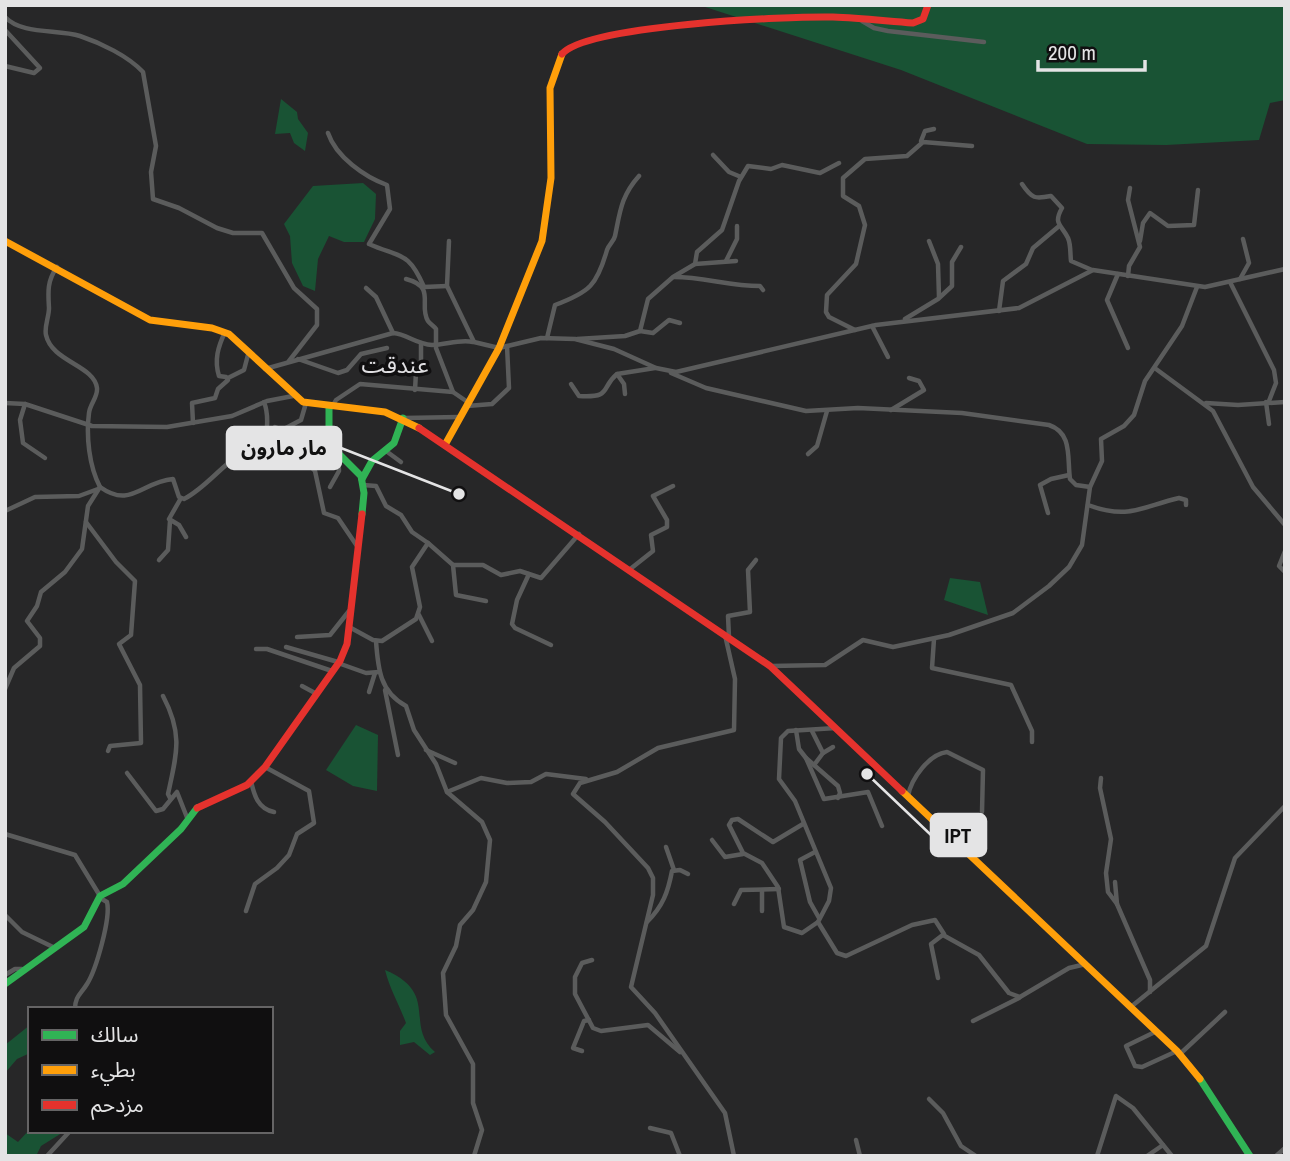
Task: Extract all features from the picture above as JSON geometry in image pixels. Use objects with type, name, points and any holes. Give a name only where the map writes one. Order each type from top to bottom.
[{"type":"street","points":[[446,443],[503,347],[545,229],[551,178],[551,88],[555,66],[564,51],[586,40],[664,27],[831,17],[919,22],[927,14],[928,5]]},
{"type":"street","points":[[5,17],[14,25]]},
{"type":"street","points":[[860,20],[874,28],[888,31],[984,42]]},
{"type":"street","points":[[5,66],[34,73],[40,68],[5,28],[14,25],[81,37],[125,58],[143,72],[156,146],[151,172],[153,199],[233,233],[262,233],[294,288],[317,309],[317,325],[289,361]]},
{"type":"street","points":[[856,330],[829,317],[826,312],[827,295],[858,260],[865,225],[859,206],[842,196],[841,181],[865,159],[907,156],[921,142],[925,131],[934,130]]},
{"type":"street","points":[[328,133],[334,145],[363,174],[387,185],[390,209],[369,244],[392,250],[409,261],[424,287],[447,286]]},
{"type":"street","points":[[921,142],[972,146]]},
{"type":"street","points":[[712,155],[729,172],[741,177]]},
{"type":"street","points":[[695,264],[697,252],[722,230],[741,177],[753,164],[767,169],[782,165],[820,173],[839,163]]},
{"type":"street","points":[[547,338],[555,305],[573,300],[600,276],[607,247],[615,237],[621,202],[639,176]]},
{"type":"street","points":[[1022,184],[1033,198],[1041,200],[1051,196],[1059,201],[1062,208],[1056,219],[1058,227],[1069,242],[1071,261],[1093,270],[1197,287],[1285,269]]},
{"type":"street","points":[[1130,188],[1128,200],[1140,241]]},
{"type":"street","points":[[1128,276],[1129,266],[1139,251],[1143,223],[1150,213],[1168,226],[1194,225],[1198,190]]},
{"type":"street","points":[[726,261],[737,239],[737,226]]},
{"type":"street","points":[[999,311],[1003,281],[1026,264],[1032,248],[1058,227]]},
{"type":"street","points":[[1239,280],[1249,262],[1243,239]]},
{"type":"street","points":[[5,241],[150,320],[225,332],[293,396],[306,403],[385,412],[403,418],[446,443],[770,666],[1179,1052],[1203,1083],[1250,1156]]},
{"type":"street","points":[[449,241],[447,286],[474,342]]},
{"type":"street","points":[[929,241],[938,264],[939,298]]},
{"type":"street","points":[[898,322],[939,298],[952,286],[952,262],[961,247]]},
{"type":"street","points":[[640,331],[648,299],[673,277],[695,264],[736,261]]},
{"type":"street","points":[[5,689],[14,668],[40,646],[40,638],[27,621],[37,606],[40,592],[65,572],[79,554],[88,506],[99,488],[91,459],[89,425],[89,408],[96,393],[95,382],[89,374],[60,356],[46,335],[48,286],[57,267]]},
{"type":"street","points":[[670,372],[872,326],[1023,307],[1093,270]]},
{"type":"street","points":[[1118,274],[1107,299],[1128,348]]},
{"type":"street","points":[[673,277],[705,277],[713,282],[760,286],[763,290]]},
{"type":"street","points":[[406,279],[419,284],[425,294],[427,319],[436,329],[435,345],[453,392],[468,405],[492,404],[509,388],[503,347]]},
{"type":"street","points":[[1230,282],[1274,370],[1276,383],[1268,401],[1269,424]]},
{"type":"street","points":[[770,666],[825,665],[865,640],[893,647],[934,639],[1013,613],[1049,586],[1069,567],[1082,545],[1090,487],[1102,461],[1101,439],[1130,421],[1145,381],[1156,369],[1182,326],[1197,287]]},
{"type":"street","points":[[366,288],[376,297],[393,333]]},
{"type":"street","points":[[265,369],[393,333],[435,345],[460,341],[503,347],[547,338],[625,336],[640,331],[653,333],[669,320],[680,323]]},
{"type":"street","points":[[872,326],[888,357]]},
{"type":"street","points":[[225,332],[218,349],[217,366],[219,376],[228,378]]},
{"type":"street","points":[[575,339],[614,349],[706,388],[806,411],[858,408],[993,415],[1052,426],[1068,446],[1069,475],[1072,483],[1090,487]]},
{"type":"street","points":[[415,390],[415,372],[421,367],[421,343]]},
{"type":"street","points":[[297,359],[338,373],[347,370],[361,354],[387,348]]},
{"type":"street","points":[[192,423],[192,403],[215,398],[228,378],[244,370],[248,351]]},
{"type":"street","points":[[617,374],[656,368]]},
{"type":"street","points":[[1156,369],[1205,403],[1224,426],[1253,487],[1285,525]]},
{"type":"street","points":[[571,384],[579,396],[593,396],[609,389],[617,374]]},
{"type":"street","points":[[617,374],[624,384],[625,394]]},
{"type":"street","points":[[891,411],[924,390],[922,383],[909,378]]},
{"type":"street","points":[[330,487],[339,471],[330,432],[330,407],[354,386],[373,384],[453,392]]},
{"type":"street","points":[[5,403],[25,404],[89,425],[167,427],[237,414],[264,402],[293,396]]},
{"type":"street","points":[[264,402],[269,419],[265,434],[272,444],[303,459],[315,471],[324,513],[338,518],[357,546]]},
{"type":"street","points":[[1205,403],[1238,405],[1285,402]]},
{"type":"street","points":[[275,427],[282,430],[301,420],[306,403]]},
{"type":"street","points":[[25,404],[20,420],[23,443],[45,458]]},
{"type":"street","points":[[808,454],[817,446],[827,411]]},
{"type":"street","points":[[403,418],[418,415],[459,417]]},
{"type":"street","points":[[5,984],[88,922],[100,897],[123,884],[198,808],[220,800],[251,781],[265,767],[338,663],[351,628],[363,482],[370,464],[396,441],[403,418]]},
{"type":"street","points":[[159,560],[168,550],[170,520],[181,498],[195,493],[228,462],[249,449],[272,444]]},
{"type":"street","points":[[386,451],[401,462]]},
{"type":"street","points":[[303,459],[313,453],[337,454],[354,466],[363,482],[376,486],[386,506],[401,514],[412,532],[453,565],[483,565],[501,575],[520,570],[530,575],[545,576],[579,534]]},
{"type":"street","points":[[1048,513],[1040,485],[1069,475]]},
{"type":"street","points":[[99,488],[113,495],[127,497],[149,485],[173,479],[181,498]]},
{"type":"street","points":[[629,570],[653,551],[651,535],[667,527],[667,520],[653,496],[673,486]]},
{"type":"street","points":[[5,511],[35,497],[83,496],[99,488]]},
{"type":"street","points":[[1088,505],[1112,514],[1157,507],[1179,498],[1186,500],[1186,505]]},
{"type":"street","points":[[170,520],[179,525],[186,537]]},
{"type":"street","points":[[86,522],[116,562],[132,576],[135,584],[131,635],[119,644],[141,685],[141,743],[110,746],[108,751]]},
{"type":"street","points":[[428,543],[412,567],[420,602],[419,615],[432,641]]},
{"type":"street","points":[[1285,551],[1279,566],[1285,572]]},
{"type":"street","points":[[734,1156],[725,1113],[654,1013],[631,987],[653,890],[650,872],[605,822],[575,798],[575,788],[588,780],[617,772],[658,748],[734,730],[736,685],[727,636],[728,616],[750,612],[748,570],[756,560]]},
{"type":"street","points":[[453,565],[456,595],[486,601]]},
{"type":"street","points":[[530,575],[517,600],[512,624],[551,645]]},
{"type":"street","points":[[296,637],[330,635],[353,604]]},
{"type":"street","points":[[351,628],[376,641],[403,630],[419,615]]},
{"type":"street","points":[[934,639],[932,668],[1011,685],[1032,731],[1032,742]]},
{"type":"street","points":[[369,692],[377,673],[376,641]]},
{"type":"street","points":[[286,648],[377,673],[392,699],[405,706],[447,792],[482,822],[491,845],[485,886],[473,910],[461,923],[456,946],[443,973],[445,1012],[472,1065],[474,1107],[482,1130],[474,1156]]},
{"type":"street","points":[[256,649],[267,649],[332,671]]},
{"type":"street","points":[[302,686],[315,693]]},
{"type":"street","points":[[385,689],[398,755]]},
{"type":"street","points":[[163,696],[176,722],[178,741],[168,794],[170,798]]},
{"type":"street","points":[[803,824],[771,842],[738,820],[732,820],[730,829],[744,854],[764,866],[779,889],[785,927],[802,933],[819,920],[829,901],[831,888],[793,797],[778,775],[781,737],[786,731],[836,728]]},
{"type":"street","points":[[796,730],[799,748],[822,797],[828,800],[868,792],[882,826]]},
{"type":"street","points":[[812,731],[823,753]]},
{"type":"street","points":[[814,765],[823,753],[833,747]]},
{"type":"street","points":[[425,750],[455,763]]},
{"type":"street","points":[[908,796],[912,782],[930,760],[947,752],[982,769],[982,811]]},
{"type":"street","points":[[806,758],[838,786],[838,798]]},
{"type":"street","points":[[246,911],[255,884],[277,868],[289,855],[297,834],[314,824],[309,791],[265,767]]},
{"type":"street","points":[[127,773],[155,811],[163,809],[177,793],[188,820]]},
{"type":"street","points":[[447,792],[481,778],[507,783],[531,782],[546,774],[588,780]]},
{"type":"street","points":[[1101,778],[1100,788],[1111,835],[1107,889],[1117,904],[1150,979],[1150,993]]},
{"type":"street","points":[[251,781],[255,797],[263,808],[274,812]]},
{"type":"street","points":[[1132,1006],[1206,946],[1235,858],[1285,806]]},
{"type":"street","points":[[5,834],[75,855],[100,897],[107,902],[107,919],[89,978],[77,996],[75,1007]]},
{"type":"street","points":[[712,840],[725,857],[744,854]]},
{"type":"street","points":[[647,922],[668,893],[674,870],[667,847]]},
{"type":"street","points":[[815,852],[800,860],[810,902],[835,951],[843,956],[855,954],[892,933],[930,919],[936,922],[943,935],[979,956],[1009,993],[1020,998]]},
{"type":"street","points":[[674,870],[688,874]]},
{"type":"street","points":[[1115,882],[1117,904]]},
{"type":"street","points":[[734,904],[739,891],[779,889]]},
{"type":"street","points":[[762,890],[762,911]]},
{"type":"street","points":[[5,915],[22,932],[56,948]]},
{"type":"street","points":[[938,978],[931,944],[943,935]]},
{"type":"street","points":[[592,960],[582,963],[575,981],[576,997],[593,1028],[601,1031],[648,1025],[681,1052]]},
{"type":"street","points":[[973,1021],[1020,998],[1069,968],[1087,964]]},
{"type":"street","points":[[5,975],[15,969],[22,970]]},
{"type":"street","points":[[1157,1031],[1126,1046],[1135,1066],[1142,1067],[1179,1052],[1225,1012]]},
{"type":"street","points":[[582,1051],[573,1048],[574,1043],[584,1021],[589,1020]]},
{"type":"street","points":[[1097,1156],[1116,1096],[1133,1108],[1172,1156]]},
{"type":"street","points":[[929,1099],[943,1114],[961,1146],[976,1156]]},
{"type":"street","points":[[650,1128],[671,1133],[680,1156]]},
{"type":"street","points":[[47,1156],[68,1133]]},
{"type":"street","points":[[856,1140],[860,1156]]},
{"type":"street","points":[[1147,1156],[1163,1145]]},
{"type":"street","points":[[1276,1156],[1285,1148]]},
{"type":"green space","points":[[699,5],[1285,5],[1285,100],[1270,103],[1259,140],[1166,145],[1087,144],[901,70]]},
{"type":"green space","points":[[281,99],[297,112],[298,119],[308,133],[305,151],[294,143],[290,133],[275,134]]},
{"type":"green space","points":[[363,183],[376,194],[375,219],[364,242],[344,242],[329,236],[318,259],[315,291],[303,286],[292,263],[290,236],[284,224],[313,186]]},
{"type":"green space","points":[[950,578],[980,582],[988,615],[944,600]]},
{"type":"green space","points":[[356,725],[378,735],[377,791],[353,786],[326,770]]},
{"type":"green space","points":[[385,970],[402,979],[412,989],[417,999],[426,1042],[435,1052],[430,1055],[414,1042],[400,1045],[400,1031],[406,1023]]},
{"type":"green space","points":[[28,1027],[28,1054],[17,1059],[5,1073],[5,1045]]},
{"type":"green space","points":[[28,1131],[62,1133],[41,1146],[36,1156],[5,1156],[5,1133],[18,1142]]},
{"type":"traffic: fast","points":[[329,407],[329,431],[333,448],[361,476],[364,493],[362,514]]},
{"type":"traffic: fast","points":[[362,479],[372,461],[394,443],[403,418]]},
{"type":"traffic: fast","points":[[5,984],[84,927],[100,896],[123,884],[181,829],[197,808]]},
{"type":"traffic: fast","points":[[1200,1079],[1250,1156]]},
{"type":"traffic: slow","points":[[446,443],[499,348],[542,241],[551,178],[550,88],[562,54]]},
{"type":"traffic: slow","points":[[5,241],[150,320],[212,328],[229,334],[303,402],[385,412],[419,428]]},
{"type":"traffic: slow","points":[[902,791],[1177,1051],[1200,1079]]},
{"type":"traffic: jam","points":[[562,54],[579,44],[609,36],[690,24],[810,17],[913,23],[923,19],[928,5]]},
{"type":"traffic: jam","points":[[419,428],[770,666],[902,791]]},
{"type":"traffic: jam","points":[[197,808],[247,785],[265,767],[340,661],[347,644],[362,514]]},
{"type":"place","name":"مار مارون","points":[[459,494]]},
{"type":"place","name":"IPT","points":[[867,774]]},
{"type":"district","name":"عندقت","points":[[395,365]]}]
